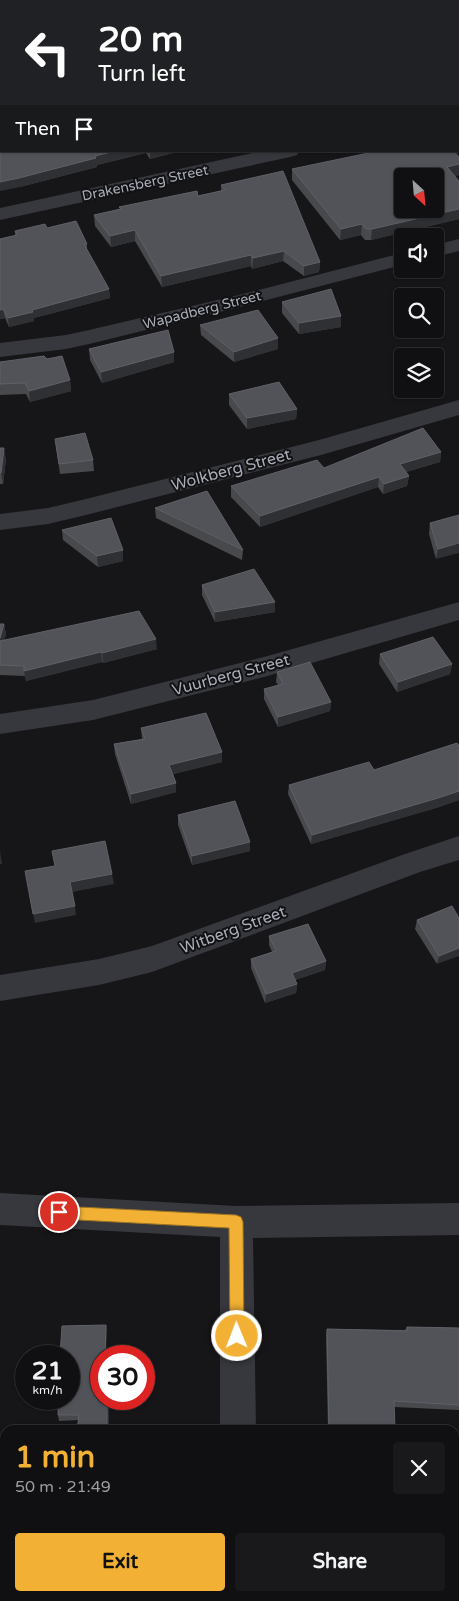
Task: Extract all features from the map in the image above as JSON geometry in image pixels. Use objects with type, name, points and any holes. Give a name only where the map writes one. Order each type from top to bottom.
[{"type":"street","name":"Drakensberg Street","points":[[0,214],[285,152]]},
{"type":"street","points":[[444,249],[459,245]]},
{"type":"street","name":"Wapadberg Street","points":[[0,350],[89,337],[240,301],[394,261]]},
{"type":"street","name":"Wolkberg Street","points":[[0,522],[48,516],[86,508],[321,447],[459,407]]},
{"type":"street","name":"Vuurberg Street","points":[[0,724],[94,710],[264,667],[459,611]]},
{"type":"street","name":"Witberg Street","points":[[0,988],[99,972],[152,960],[415,862],[459,848]]},
{"type":"street","points":[[0,1209],[236,1222],[459,1219]]},
{"type":"street","points":[[236,1222],[238,1425]]},
{"type":"building","points":[[0,152],[111,152],[95,156],[96,158],[0,182]]},
{"type":"building","points":[[373,152],[455,152],[459,157],[459,164],[447,167],[459,181],[459,202],[457,202],[459,209],[444,212],[444,168],[394,168],[394,218],[420,218],[372,229],[366,229],[362,224],[341,229],[292,169]]},
{"type":"building","points":[[283,171],[320,262],[304,266],[284,251],[253,258],[251,255],[161,276],[135,230],[110,236],[94,215],[121,209],[119,207],[197,191],[198,196],[225,190],[221,185]]},
{"type":"building","points":[[76,221],[87,244],[84,244],[109,289],[8,318],[3,309],[0,310],[0,239],[17,235],[15,231],[45,224],[47,228]]},
{"type":"building","points":[[331,289],[341,316],[299,323],[282,302]]},
{"type":"building","points":[[258,310],[278,338],[234,352],[200,325]]},
{"type":"building","points":[[168,330],[174,352],[101,372],[89,349]]},
{"type":"building","points":[[44,356],[47,359],[62,356],[70,380],[29,391],[25,383],[0,384],[0,362]]},
{"type":"building","points":[[279,382],[297,409],[247,418],[229,394]]},
{"type":"building","points":[[423,428],[441,452],[400,464],[409,476],[384,484],[379,477],[260,516],[231,486],[317,460],[324,468]]},
{"type":"building","points":[[85,433],[93,460],[59,464],[55,439]]},
{"type":"building","points":[[0,448],[4,448],[1,473],[0,473]]},
{"type":"building","points":[[207,491],[243,550],[155,508]]},
{"type":"building","points":[[459,515],[459,543],[438,549],[430,523]]},
{"type":"building","points":[[111,518],[123,550],[97,556],[62,530]]},
{"type":"building","points":[[254,569],[275,602],[215,612],[202,585]]},
{"type":"building","points":[[139,611],[156,639],[24,671],[24,666],[0,665],[0,641]]},
{"type":"building","points":[[0,624],[4,624],[0,638]]},
{"type":"building","points":[[433,637],[452,664],[398,682],[380,654]]},
{"type":"building","points":[[310,662],[331,702],[278,717],[264,689],[283,684],[277,672]]},
{"type":"building","points":[[206,713],[222,752],[169,765],[176,783],[131,794],[114,744],[145,739],[141,728]]},
{"type":"building","points":[[457,743],[459,746],[459,791],[312,835],[289,785],[369,762],[374,770]]},
{"type":"building","points":[[235,801],[250,842],[192,856],[178,815]]},
{"type":"building","points":[[105,841],[112,874],[70,882],[75,906],[33,914],[25,871],[55,866],[52,851]]},
{"type":"building","points":[[452,906],[459,918],[459,948],[439,956],[417,920]]},
{"type":"building","points":[[308,924],[326,961],[292,973],[297,984],[266,994],[251,959],[276,951],[269,936]]},
{"type":"building","points":[[106,1325],[105,1345],[90,1345],[90,1410],[107,1410],[107,1425],[78,1425],[79,1415],[58,1415],[58,1410],[80,1410],[80,1345],[61,1345],[62,1326]]},
{"type":"building","points":[[407,1327],[459,1328],[459,1405],[394,1401],[395,1425],[329,1425],[327,1329],[407,1331]]},
{"type":"route","points":[[59,1212],[236,1222],[237,1336]]}]
